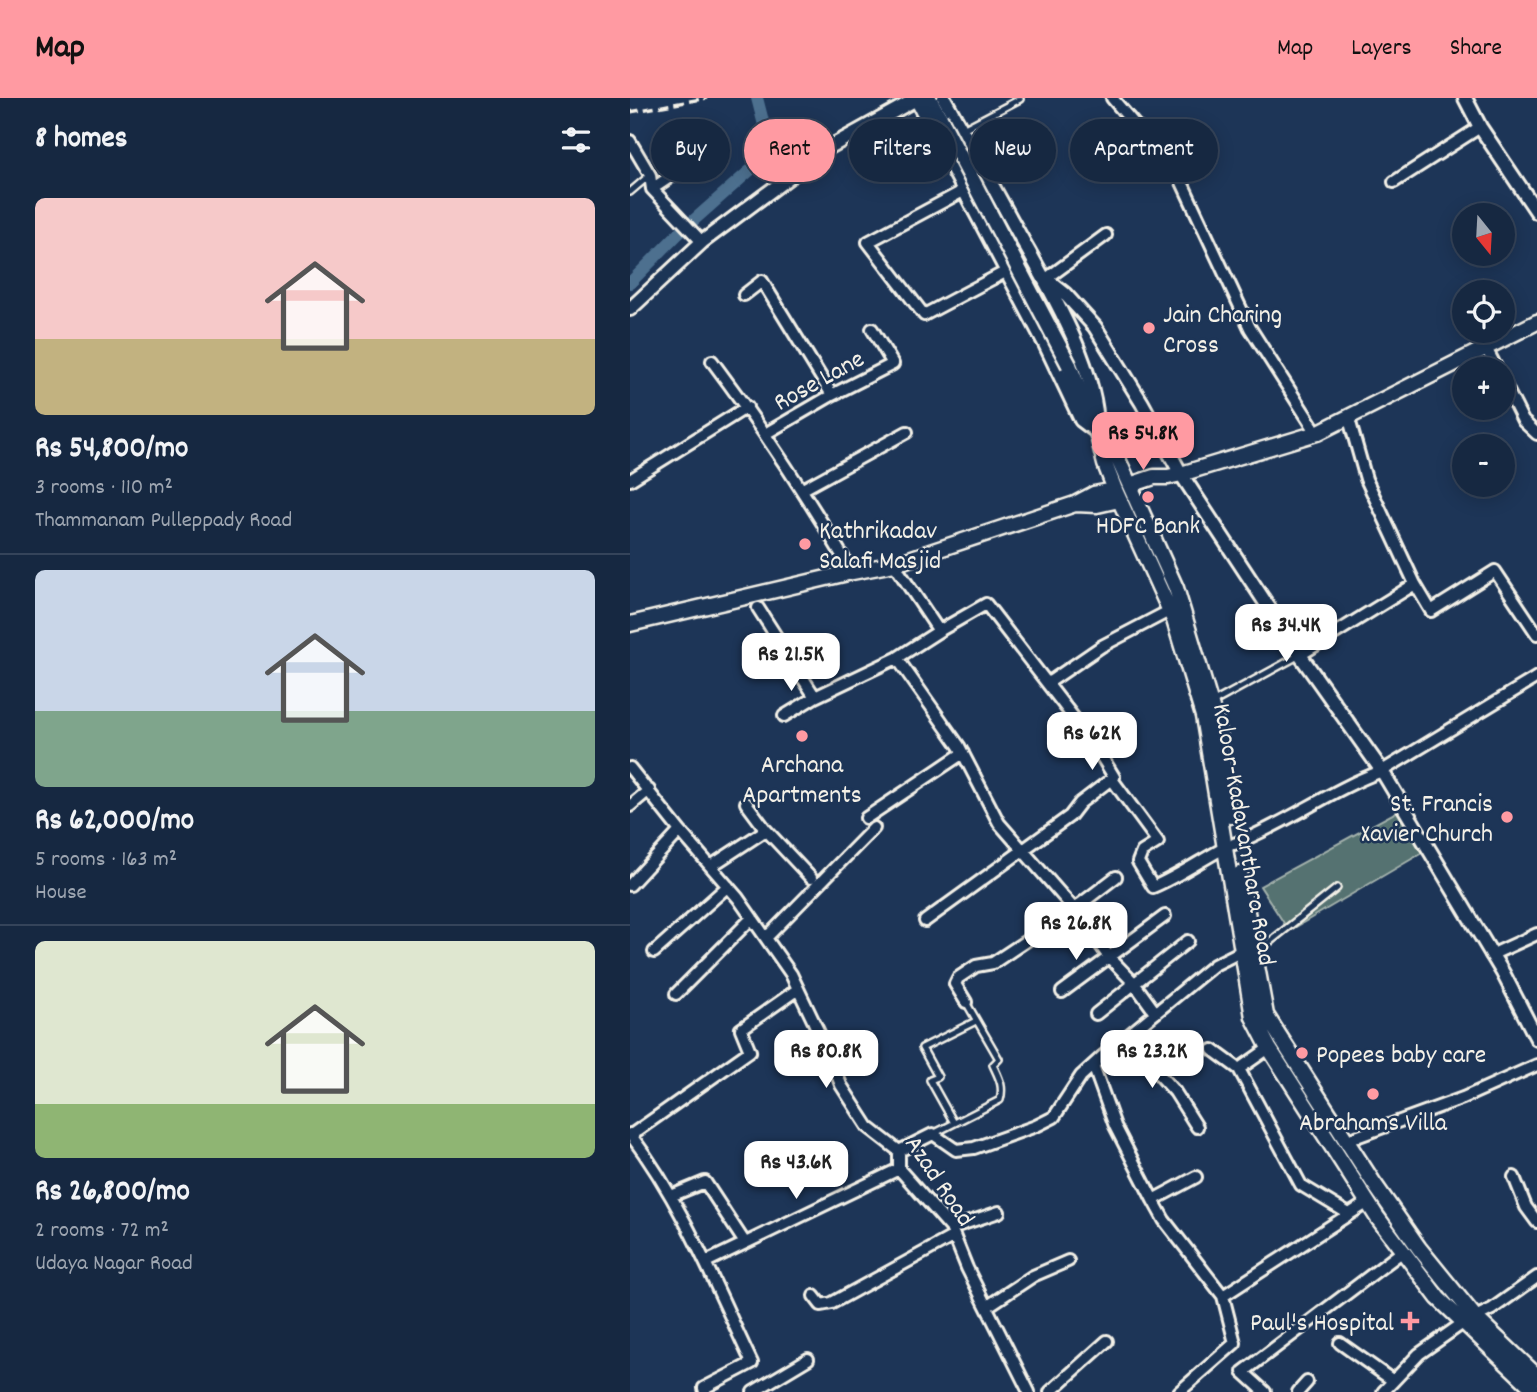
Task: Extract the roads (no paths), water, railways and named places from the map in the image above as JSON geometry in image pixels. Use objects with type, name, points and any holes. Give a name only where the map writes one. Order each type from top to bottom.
[{"type":"main road","points":[[921,98],[1069,365],[1097,432]]},
{"type":"main road","points":[[1132,490],[1317,433],[1537,321]]},
{"type":"main road","name":"Kaloor-Kadavanthara Road","points":[[1097,432],[1116,457],[1176,588],[1219,732],[1230,846]]},
{"type":"main road","name":"Kaloor-Kadavanthara Road","points":[[1097,432],[1117,495],[1169,611],[1203,716],[1250,950],[1266,1015],[1373,1182],[1469,1320],[1530,1386]]},
{"type":"main road","points":[[630,624],[894,564],[1075,504],[1097,505],[1117,495]]},
{"type":"main road","name":"Kaloor-Kadavanthara Road","points":[[1250,950],[1253,1017],[1269,1048],[1368,1202],[1403,1251],[1438,1298],[1469,1320]]},
{"type":"street","points":[[630,309],[699,238],[828,148],[921,98],[963,191],[1005,267],[1081,420],[1097,432]]},
{"type":"street","points":[[944,98],[1046,279],[1084,368],[1098,414],[1097,432]]},
{"type":"street","points":[[1112,98],[1180,178],[1250,328],[1317,433]]},
{"type":"street","points":[[1465,98],[1480,127],[1537,212]]},
{"type":"street","points":[[1394,182],[1480,127]]},
{"type":"street","points":[[630,141],[650,175],[652,189],[699,238]]},
{"type":"street","points":[[652,189],[662,182]]},
{"type":"street","points":[[963,191],[869,242],[924,315],[1005,267],[1028,250]]},
{"type":"street","points":[[1046,279],[1106,234]]},
{"type":"street","points":[[1046,279],[1095,327],[1142,403],[1175,476],[1382,771],[1491,955],[1537,1039]]},
{"type":"street","points":[[744,295],[762,281],[832,395]]},
{"type":"street","name":"Rose Lane","points":[[765,434],[893,363],[872,329]]},
{"type":"street","points":[[1486,348],[1491,357]]},
{"type":"street","points":[[712,361],[803,489],[852,572]]},
{"type":"street","points":[[1515,405],[1523,421],[1537,434]]},
{"type":"street","points":[[630,480],[747,407]]},
{"type":"street","points":[[1349,419],[1366,480],[1415,584],[1431,611],[1495,571],[1537,634]]},
{"type":"street","points":[[803,489],[907,432]]},
{"type":"street","points":[[894,564],[939,631]]},
{"type":"street","points":[[1300,655],[1415,584]]},
{"type":"street","points":[[784,716],[815,697],[897,658],[986,604],[1094,744],[1114,776],[1080,803],[1070,816],[925,921]]},
{"type":"street","points":[[758,608],[815,697]]},
{"type":"street","points":[[1048,683],[1102,646],[1169,611]]},
{"type":"street","points":[[897,658],[963,753],[999,823],[1074,909],[1109,957],[1134,983],[1155,1012]]},
{"type":"street","points":[[1111,778],[1158,842],[1142,852],[1138,862],[1153,887],[1173,879],[1197,862],[1258,835],[1353,781],[1382,771],[1537,677]]},
{"type":"street","points":[[866,818],[963,753]]},
{"type":"street","name":"Azad Road","points":[[630,768],[728,886],[791,974],[841,1085],[868,1127],[899,1151],[899,1169],[953,1232],[967,1268],[1028,1392]]},
{"type":"street","points":[[630,806],[649,790]]},
{"type":"street","points":[[746,803],[766,830],[811,878]]},
{"type":"street","points":[[766,938],[874,828]]},
{"type":"street","points":[[711,866],[766,830]]},
{"type":"street","points":[[630,885],[680,831]]},
{"type":"street","points":[[965,1002],[955,984],[958,978],[976,966],[993,964],[1116,877]]},
{"type":"street","points":[[654,952],[728,886]]},
{"type":"street","points":[[1062,992],[1165,916]]},
{"type":"street","points":[[676,994],[752,918]]},
{"type":"street","points":[[1491,955],[1537,934]]},
{"type":"street","points":[[1096,1014],[1188,941]]},
{"type":"street","points":[[899,1151],[933,1134],[956,1150],[974,1148],[1054,1117],[1082,1076],[1155,1012],[1214,965],[1250,950]]},
{"type":"street","points":[[705,1392],[704,1388],[752,1363],[706,1262],[671,1196],[652,1163],[630,1134],[750,1051],[741,1029],[798,989]]},
{"type":"street","points":[[1126,1038],[1175,1092],[1197,1127]]},
{"type":"street","points":[[1239,1069],[1269,1048]]},
{"type":"street","points":[[1213,1050],[1239,1069],[1301,1185],[1349,1214]]},
{"type":"street","points":[[1093,1065],[1115,1126],[1164,1220],[1223,1296],[1235,1343],[1180,1392]]},
{"type":"street","points":[[1348,1140],[1463,1098],[1537,1065]]},
{"type":"street","points":[[706,1262],[899,1169]]},
{"type":"street","points":[[1153,1200],[1196,1177]]},
{"type":"street","points":[[1514,1177],[1526,1207],[1537,1222]]},
{"type":"street","points":[[671,1196],[705,1182],[745,1243]]},
{"type":"street","points":[[1223,1296],[1368,1202]]},
{"type":"street","points":[[814,1296],[821,1305],[832,1303],[953,1232],[999,1212]]},
{"type":"street","points":[[1265,1392],[1243,1372],[1403,1251]]},
{"type":"street","points":[[988,1306],[1033,1276],[1068,1261]]},
{"type":"street","points":[[1383,1392],[1419,1354],[1469,1320],[1492,1309],[1537,1277]]},
{"type":"street","points":[[1050,1392],[1107,1341]]},
{"type":"street","points":[[1340,1343],[1392,1380]]},
{"type":"street","points":[[753,1392],[808,1359]]},
{"type":"street","points":[[1298,1392],[1307,1382]]},
{"type":"lane","points":[[961,130],[1020,99]]},
{"type":"lane","points":[[630,192],[650,175]]},
{"type":"lane","points":[[1212,703],[1300,655]]},
{"type":"lane","points":[[1250,950],[1337,888]]},
{"type":"lane","points":[[933,1134],[1000,1100],[1003,1092],[993,1065],[999,1059],[965,1002]]},
{"type":"lane","points":[[954,1123],[930,1080],[938,1077],[922,1048],[976,1021]]},
{"type":"waterway","points":[[630,283],[677,235],[771,152],[757,98]]},
{"type":"railway","points":[[630,112],[707,98]]},
{"type":"place","name":"Jain Charing Cross","points":[[1149,328]]},
{"type":"place","name":"HDFC Bank","points":[[1148,497]]},
{"type":"place","name":"Kathrikadav Salafi Masjid","points":[[805,544]]},
{"type":"place","name":"Archana Apartments","points":[[802,736]]},
{"type":"place","name":"St. Francis Xavier Church","points":[[1507,817]]},
{"type":"place","name":"Popees baby care","points":[[1302,1053]]},
{"type":"place","name":"Abrahams Villa","points":[[1373,1094]]},
{"type":"place","name":"Paul's Hospital","points":[[1410,1321]]}]
